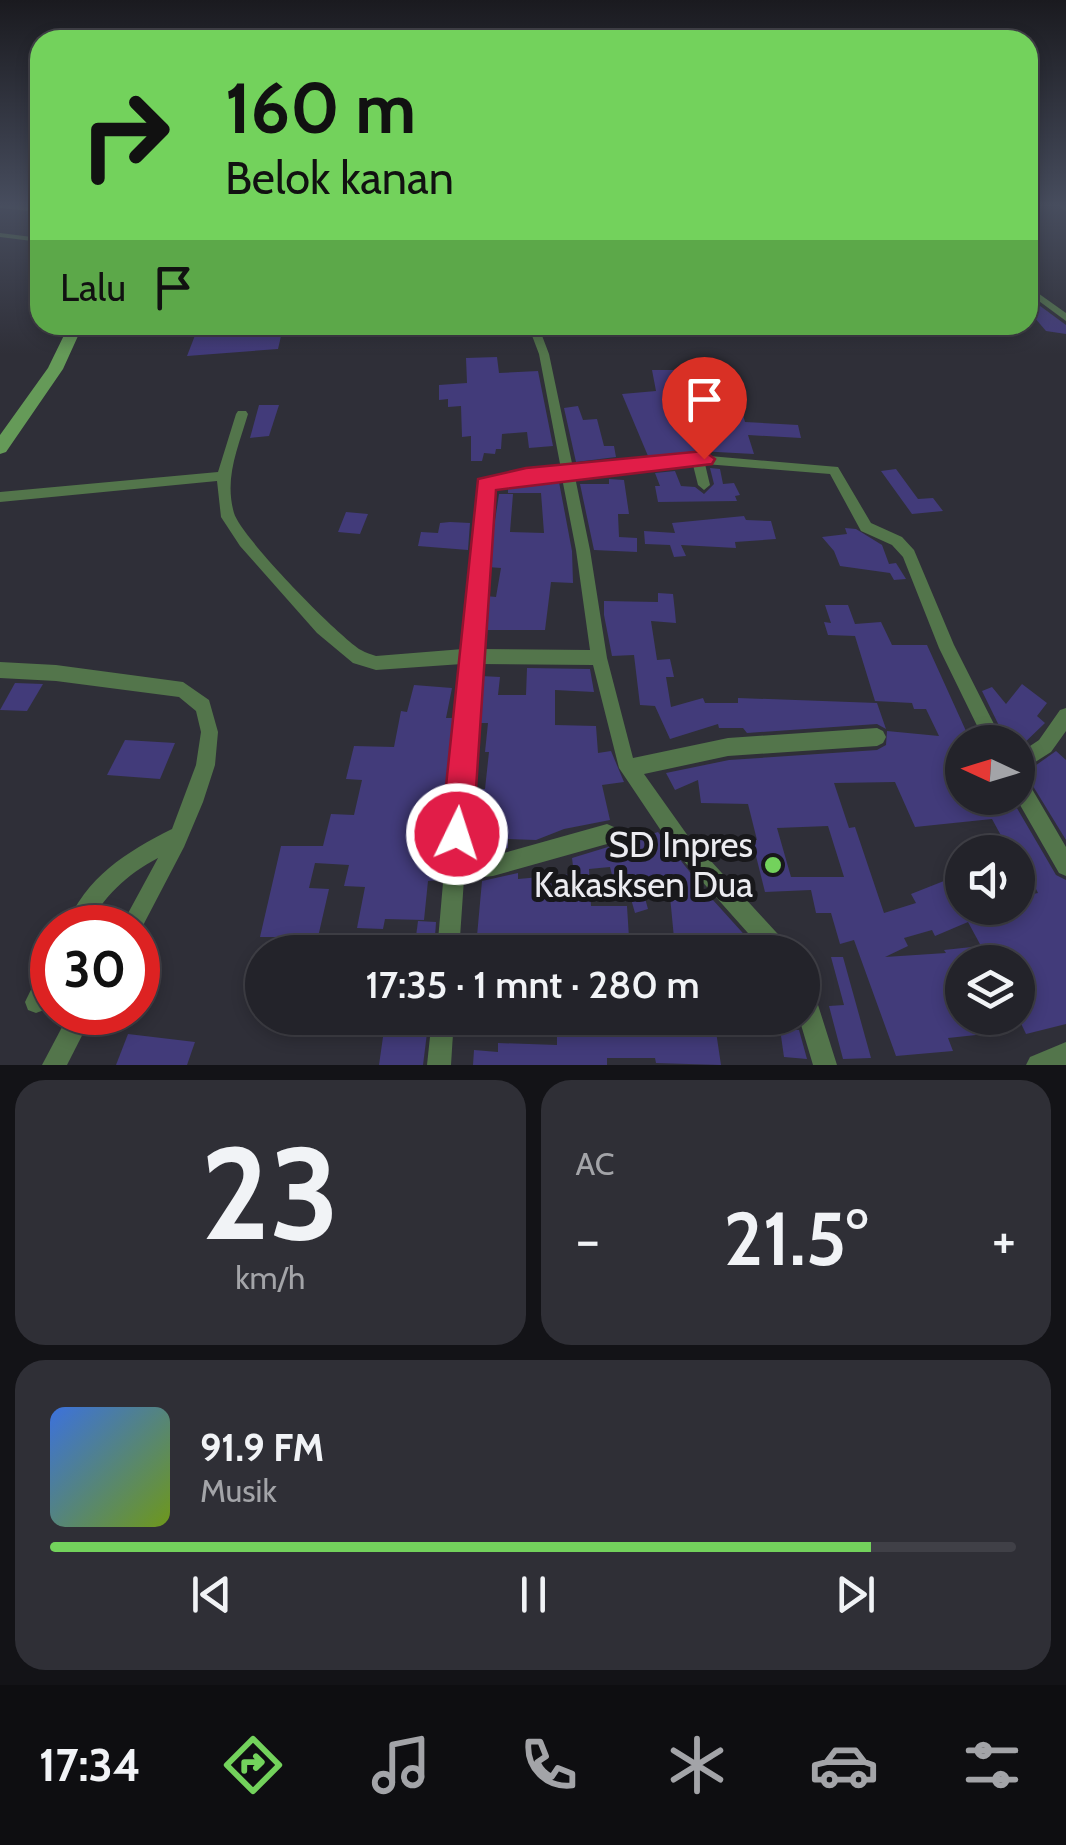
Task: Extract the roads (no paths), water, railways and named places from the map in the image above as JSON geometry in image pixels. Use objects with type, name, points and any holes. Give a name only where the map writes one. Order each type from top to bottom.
[{"type":"main road","points":[[0,448],[55,369],[71,335]]},
{"type":"street","points":[[1038,297],[1066,318]]},
{"type":"street","points":[[537,335],[569,472],[599,658],[621,750],[629,768],[681,843],[763,935]]},
{"type":"street","points":[[242,414],[223,476],[228,517],[261,561],[338,644],[359,658],[376,663],[470,656],[599,658]]},
{"type":"street","points":[[698,459],[704,485]]},
{"type":"street","points":[[449,935],[486,484],[698,459],[780,462],[838,472],[866,527],[897,542],[909,554],[959,676],[985,725]]},
{"type":"street","points":[[0,497],[223,476]]},
{"type":"street","points":[[0,670],[56,672],[184,690],[200,696],[212,718],[206,766],[178,836],[142,905]]},
{"type":"street","points":[[1035,753],[1045,746],[1066,716]]},
{"type":"street","points":[[629,768],[728,747],[877,737]]},
{"type":"street","points":[[1035,813],[1066,866]]},
{"type":"street","points":[[454,870],[493,866],[607,834]]},
{"type":"street","points":[[86,905],[106,879],[178,836]]},
{"type":"street","points":[[54,1065],[70,1035]]},
{"type":"street","points":[[440,1065],[442,1035]]},
{"type":"street","points":[[817,1035],[826,1065]]},
{"type":"street","points":[[1038,1065],[1066,1054]]},
{"type":"place","name":"SD Inpres Kakasksen Dua","points":[[773,865]]}]
